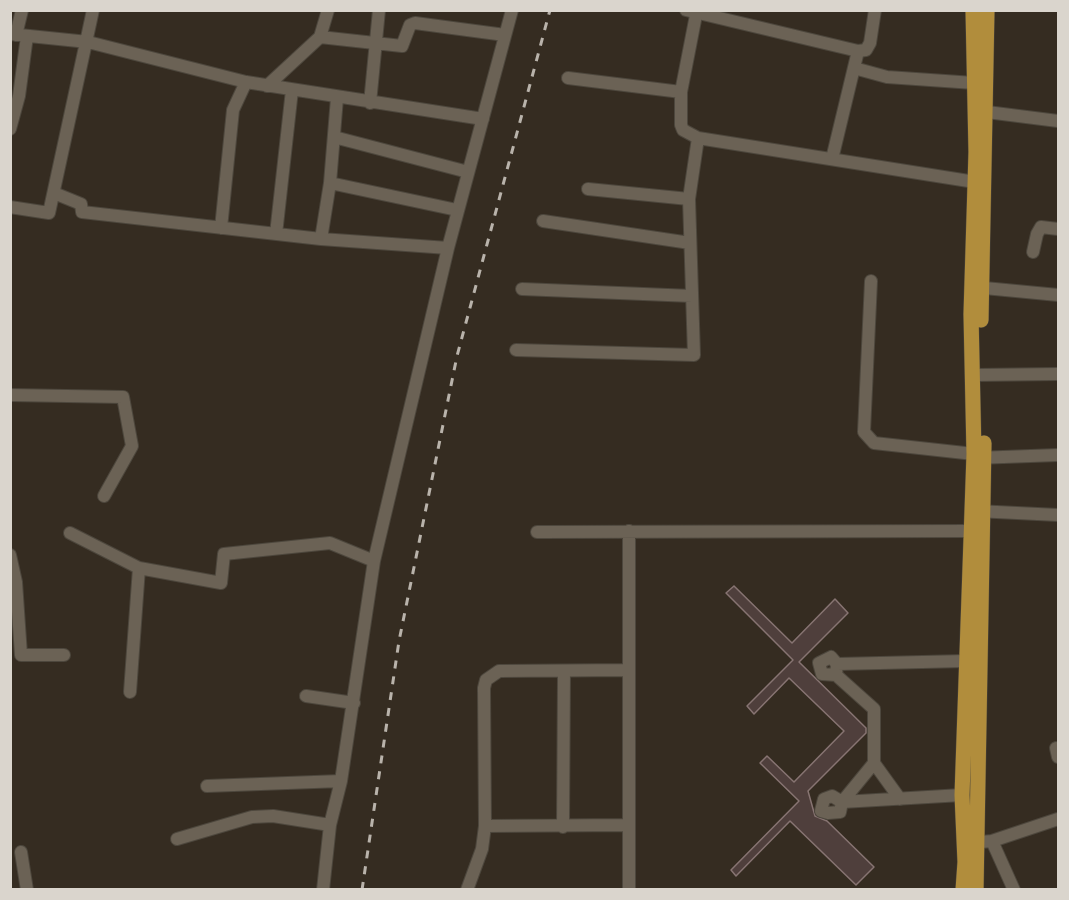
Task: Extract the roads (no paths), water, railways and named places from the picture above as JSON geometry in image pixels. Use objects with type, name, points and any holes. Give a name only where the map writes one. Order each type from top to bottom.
[{"type":"main road","points":[[973,10],[974,83],[981,111],[978,288]]},
{"type":"main road","points":[[976,890],[979,375],[975,182],[987,10]]},
{"type":"main road","points":[[963,890],[978,842],[962,795],[965,661],[972,531],[978,511]]},
{"type":"street","points":[[10,129],[19,96],[18,35],[22,10]]},
{"type":"street","points":[[10,207],[49,213],[88,42],[93,10]]},
{"type":"street","points":[[267,86],[320,37],[328,10]]},
{"type":"street","points":[[370,103],[379,10]]},
{"type":"street","points":[[323,890],[330,825],[341,781],[354,703],[374,561],[448,248],[512,10]]},
{"type":"street","points":[[875,10],[870,44],[866,50],[858,51],[693,11],[681,92],[683,130],[698,138],[975,182]]},
{"type":"street","points":[[320,37],[402,46],[410,25],[415,23],[505,35]]},
{"type":"street","points":[[18,35],[88,42],[267,86],[483,119]]},
{"type":"street","points":[[832,159],[858,51]]},
{"type":"street","points":[[854,68],[887,77],[974,83]]},
{"type":"street","points":[[568,78],[681,92]]},
{"type":"street","points":[[221,228],[233,110],[246,82]]},
{"type":"street","points":[[276,234],[292,90]]},
{"type":"street","points":[[321,239],[330,183],[337,98]]},
{"type":"street","points":[[981,111],[1059,121]]},
{"type":"street","points":[[334,137],[468,172]]},
{"type":"street","points":[[516,350],[694,355],[689,199],[698,138]]},
{"type":"street","points":[[330,183],[458,210]]},
{"type":"street","points":[[588,189],[689,199]]},
{"type":"street","points":[[54,193],[81,204],[82,212],[321,239],[448,248]]},
{"type":"street","points":[[543,221],[690,243]]},
{"type":"street","points":[[1033,252],[1036,234],[1041,227],[1059,230]]},
{"type":"street","points":[[871,281],[864,432],[874,443],[977,457],[1059,455]]},
{"type":"street","points":[[978,288],[1059,295]]},
{"type":"street","points":[[522,289],[692,296]]},
{"type":"street","points":[[979,375],[1059,374]]},
{"type":"street","points":[[10,395],[123,397],[132,446],[104,496]]},
{"type":"street","points":[[978,511],[1059,514]]},
{"type":"street","points":[[629,531],[629,890]]},
{"type":"street","points":[[537,532],[972,531]]},
{"type":"street","points":[[70,533],[139,568],[221,583],[224,554],[330,543],[374,561]]},
{"type":"street","points":[[10,555],[16,582],[21,655],[64,655]]},
{"type":"street","points":[[130,692],[139,568]]},
{"type":"street","points":[[900,800],[874,764],[874,709],[836,669],[965,661]]},
{"type":"street","points":[[467,890],[482,849],[486,826],[484,688],[486,680],[499,671],[628,670]]},
{"type":"street","points":[[563,827],[564,672]]},
{"type":"street","points":[[306,696],[354,703]]},
{"type":"street","points":[[874,764],[842,802],[962,795]]},
{"type":"street","points":[[207,786],[341,781]]},
{"type":"street","points":[[177,839],[252,817],[273,816],[330,825]]},
{"type":"street","points":[[1014,890],[978,842],[1059,819]]},
{"type":"street","points":[[486,826],[629,825]]},
{"type":"street","points":[[21,852],[27,890]]},
{"type":"railway","points":[[362,890],[399,641],[457,356],[550,10]]}]
